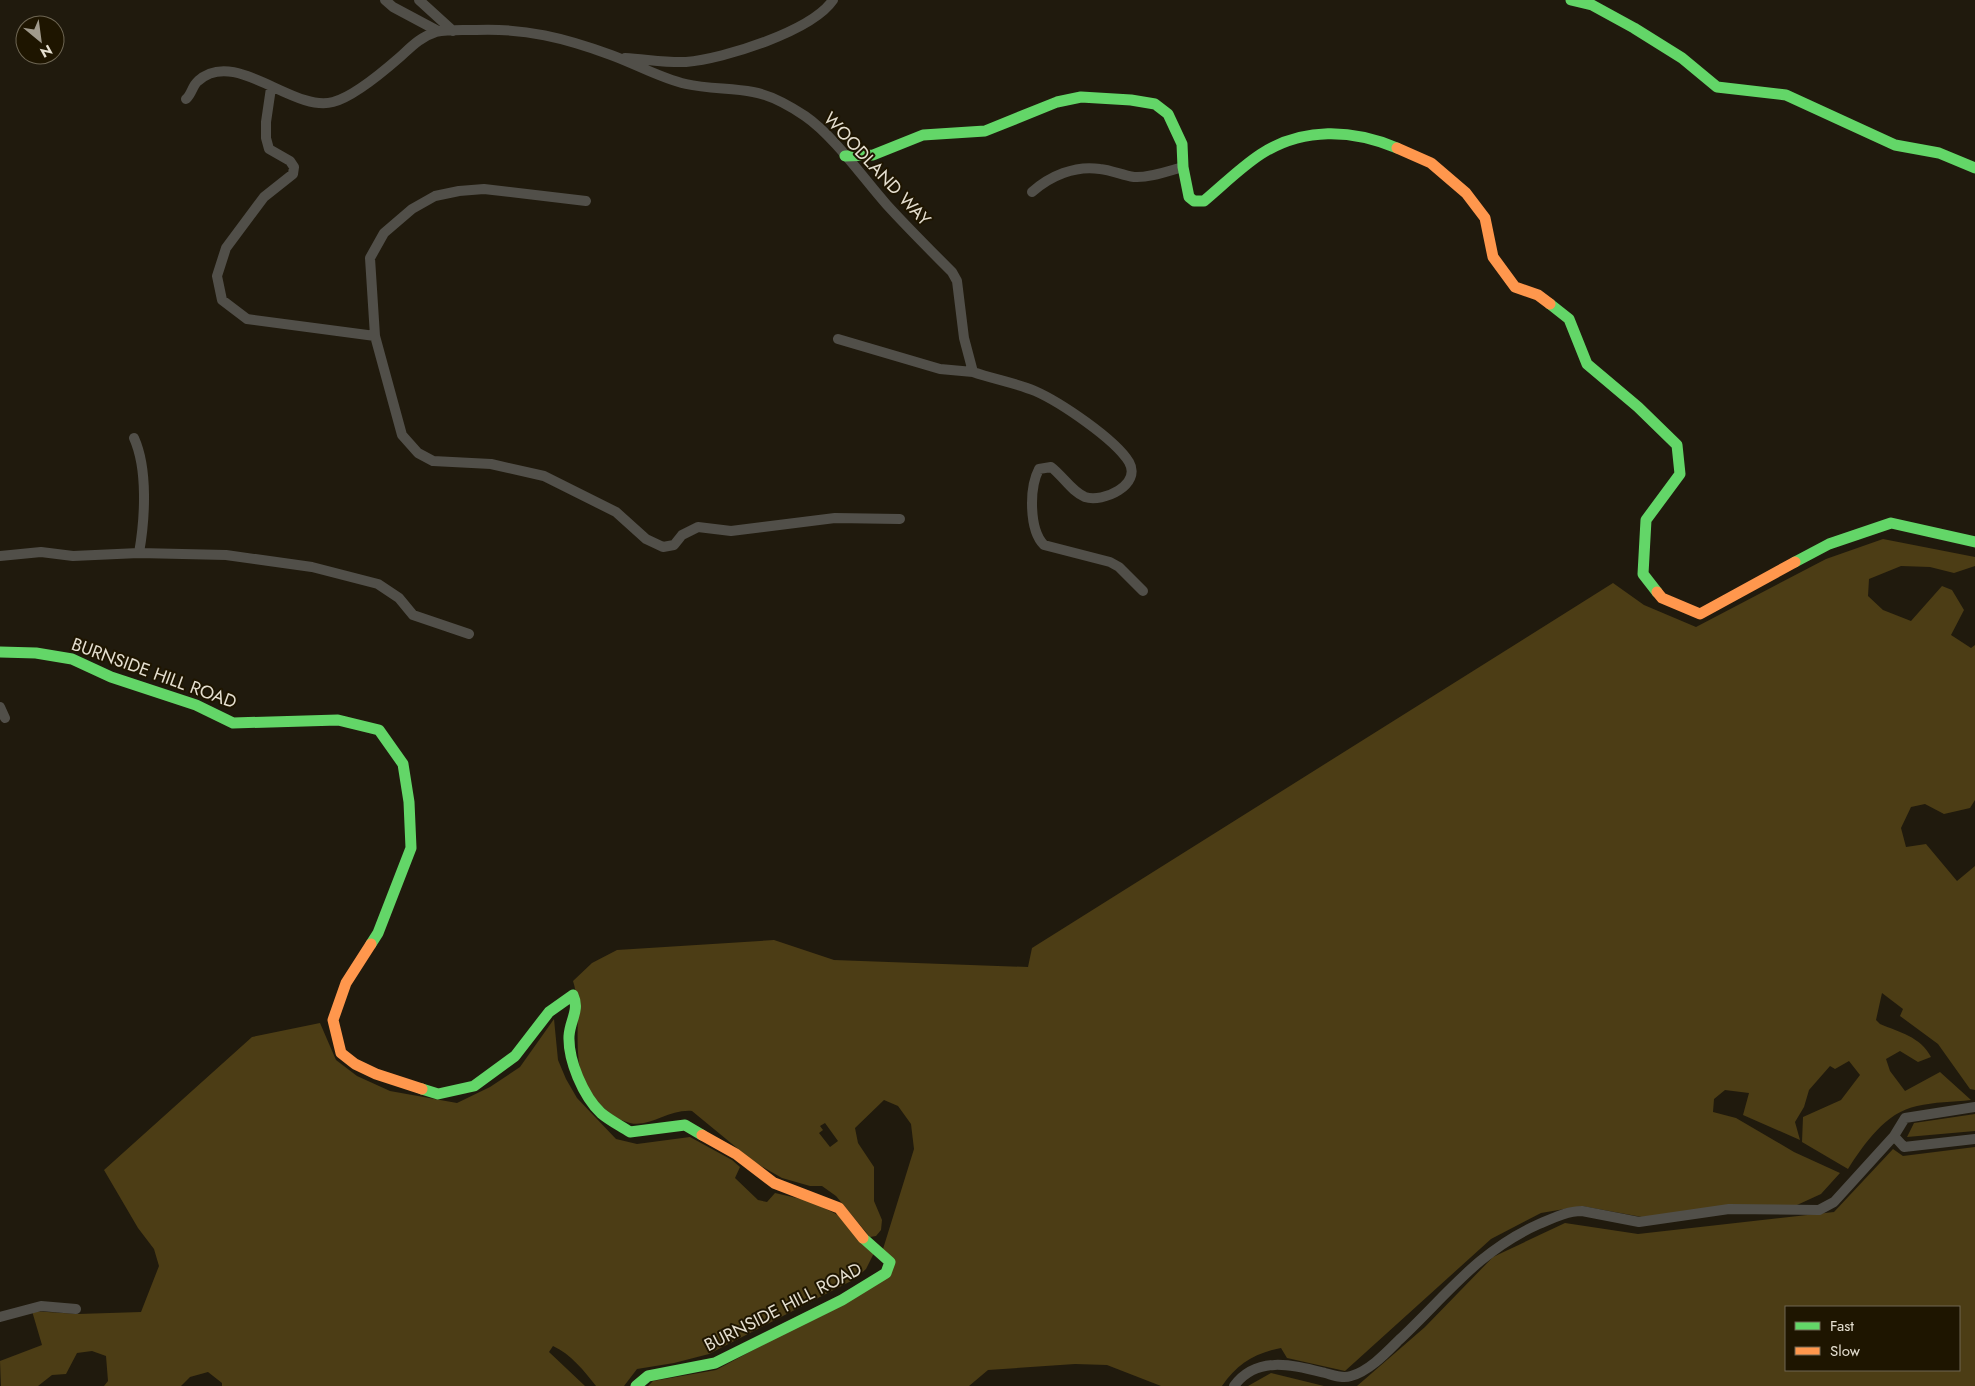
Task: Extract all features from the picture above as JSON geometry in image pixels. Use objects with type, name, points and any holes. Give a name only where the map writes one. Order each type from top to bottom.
[{"type":"street","points":[[385,0],[393,7],[438,31]]},
{"type":"street","points":[[419,0],[453,31]]},
{"type":"street","points":[[616,58],[685,62],[715,58],[768,41],[799,26],[833,0]]},
{"type":"street","points":[[1571,0],[1592,5],[1634,28],[1682,58],[1717,87],[1786,95],[1895,145],[1939,153],[1975,168]]},
{"type":"street","name":"WOODLAND WAY","points":[[186,99],[198,81],[220,72],[246,74],[271,88],[312,102],[334,102],[367,82],[422,37],[438,31],[508,28],[546,35],[616,58],[656,75],[687,84],[755,92],[781,102],[807,118],[845,156],[887,205],[952,272],[957,280],[964,338],[973,372]]},
{"type":"street","points":[[271,88],[266,138],[269,149],[290,161],[294,167],[293,174],[264,197],[226,248],[216,276],[222,300],[247,319],[376,336]]},
{"type":"street","points":[[845,156],[873,155],[924,135],[985,131],[1057,102],[1081,97],[1155,104],[1168,114],[1182,144],[1183,167],[1189,197],[1194,201],[1204,201],[1261,154],[1305,135],[1336,132],[1383,142],[1431,163],[1466,193],[1485,218],[1493,257],[1515,287],[1538,295],[1569,319],[1587,364],[1638,407],[1677,445],[1680,474],[1646,520],[1643,574],[1662,598],[1700,614],[1829,544],[1891,523],[1975,542]]},
{"type":"street","points":[[1032,192],[1044,182],[1061,174],[1085,168],[1100,169],[1135,177],[1183,167]]},
{"type":"street","points":[[586,201],[484,189],[459,191],[435,196],[412,209],[384,233],[370,258],[376,336],[402,435],[418,453],[433,461],[491,464],[544,476],[616,512],[646,539],[664,547],[674,545],[682,535],[698,527],[731,531],[834,518],[900,519]]},
{"type":"street","points":[[838,339],[940,368],[973,372],[1035,392],[1063,407],[1090,426],[1120,451],[1129,463],[1131,476],[1126,484],[1114,492],[1095,498],[1080,494],[1051,467],[1039,469],[1034,482],[1032,521],[1034,531],[1039,540],[1049,548],[1110,562],[1119,567],[1143,591]]},
{"type":"street","points":[[134,438],[141,454],[144,528],[139,553]]},
{"type":"street","points":[[0,556],[41,552],[73,556],[139,553],[226,555],[321,569],[378,584],[399,598],[413,615],[468,634]]},
{"type":"street","name":"BURNSIDE HILL ROAD","points":[[0,652],[36,653],[72,659],[111,677],[196,705],[233,722],[338,720],[379,730],[403,764],[409,802],[410,848],[378,933],[346,983],[333,1020],[341,1053],[355,1064],[376,1074],[438,1094],[474,1086],[515,1056],[549,1012],[572,995],[577,1004],[569,1036],[576,1071],[586,1095],[601,1113],[630,1132],[685,1125],[736,1154],[774,1183],[810,1195],[839,1208],[859,1234],[890,1262],[886,1273],[842,1300],[716,1363],[648,1376],[636,1386]]},
{"type":"street","points":[[0,707],[5,718]]},
{"type":"street","points":[[1234,1386],[1241,1377],[1269,1364],[1286,1364],[1341,1378],[1359,1372],[1403,1337],[1475,1263],[1523,1231],[1546,1221],[1574,1211],[1639,1222],[1729,1209],[1819,1210],[1834,1202],[1894,1136],[1905,1118],[1975,1107]]},
{"type":"street","points":[[1894,1136],[1904,1147],[1975,1139]]},
{"type":"street","points":[[0,1317],[41,1306],[76,1309]]},
{"type":"shaded area","points":[[1883,539],[1975,557],[1975,566],[1954,573],[1930,567],[1901,566],[1869,579],[1868,596],[1883,610],[1911,621],[1942,586],[1952,590],[1964,610],[1951,635],[1971,648],[1975,645],[1975,800],[1970,808],[1944,814],[1925,804],[1911,807],[1901,828],[1906,847],[1926,844],[1957,881],[1975,866],[1975,1090],[1970,1089],[1938,1044],[1900,1016],[1903,1009],[1882,993],[1876,1020],[1880,1024],[1915,1040],[1927,1050],[1931,1057],[1918,1062],[1900,1051],[1886,1059],[1890,1071],[1905,1091],[1940,1072],[1971,1100],[1917,1106],[1895,1115],[1877,1130],[1861,1149],[1848,1169],[1802,1142],[1803,1117],[1841,1100],[1860,1075],[1849,1061],[1835,1069],[1830,1066],[1809,1090],[1804,1107],[1795,1122],[1800,1140],[1743,1115],[1749,1093],[1725,1090],[1714,1099],[1713,1112],[1736,1118],[1794,1152],[1840,1173],[1821,1194],[1797,1205],[1642,1217],[1582,1206],[1541,1213],[1491,1239],[1345,1371],[1287,1358],[1281,1348],[1255,1356],[1247,1361],[1234,1371],[1222,1386],[1161,1386],[1107,1365],[1075,1364],[988,1370],[969,1386],[648,1386],[653,1381],[716,1370],[887,1278],[883,1249],[914,1149],[911,1124],[898,1106],[884,1100],[855,1128],[858,1143],[874,1167],[874,1201],[882,1220],[881,1230],[876,1236],[870,1237],[836,1196],[822,1186],[810,1186],[782,1178],[754,1162],[692,1111],[675,1113],[637,1124],[620,1119],[602,1107],[584,1083],[580,1068],[577,1005],[573,981],[592,963],[617,950],[774,940],[834,960],[1028,967],[1032,948],[1613,583],[1644,605],[1696,627],[1826,559]],"holes":[[[825,1123],[838,1141],[830,1147],[819,1133],[823,1130],[820,1126]]]},
{"type":"shaded area","points":[[554,1019],[558,1060],[566,1079],[577,1098],[616,1139],[637,1144],[690,1137],[732,1160],[740,1167],[735,1178],[758,1200],[767,1202],[775,1193],[810,1201],[838,1215],[874,1253],[866,1269],[855,1279],[709,1354],[674,1363],[637,1369],[624,1386],[596,1386],[571,1358],[553,1346],[549,1352],[585,1386],[222,1386],[222,1383],[208,1372],[190,1377],[181,1386],[104,1386],[108,1381],[106,1356],[92,1351],[77,1353],[66,1374],[52,1375],[38,1386],[1,1386],[0,1361],[42,1345],[32,1311],[78,1314],[141,1312],[159,1266],[154,1249],[138,1228],[104,1170],[252,1037],[320,1023],[336,1060],[357,1076],[390,1091],[457,1103],[490,1087],[520,1067]]},
{"type":"shaded area","points":[[1975,1114],[1975,1131],[1907,1137],[1914,1123]]},
{"type":"shaded area","points":[[1975,1147],[1975,1386],[1357,1386],[1425,1327],[1493,1257],[1565,1223],[1638,1234],[1834,1212],[1893,1149],[1903,1156]]},
{"type":"shaded area","points":[[1271,1373],[1324,1386],[1248,1386]]},
{"type":"traffic: fast","points":[[1571,0],[1592,5],[1634,28],[1682,58],[1717,87],[1786,95],[1895,145],[1939,153],[1975,168]]},
{"type":"traffic: fast","points":[[845,156],[873,155],[923,135],[985,131],[1057,102],[1081,97],[1131,100],[1155,104],[1168,114],[1182,144],[1183,167],[1189,197],[1194,201],[1204,201],[1261,154],[1277,145],[1294,139],[1311,135],[1345,134],[1363,137],[1397,148]]},
{"type":"traffic: fast","points":[[1550,304],[1569,319],[1587,364],[1638,407],[1677,445],[1680,474],[1646,520],[1643,574],[1657,592]]},
{"type":"traffic: fast","points":[[1795,562],[1829,544],[1891,523],[1975,542]]},
{"type":"traffic: fast","points":[[0,652],[36,653],[72,659],[111,677],[196,705],[233,723],[338,720],[379,730],[403,764],[409,802],[411,848],[378,933],[371,944]]},
{"type":"traffic: fast","points":[[422,1089],[438,1094],[474,1086],[515,1056],[549,1012],[573,995],[575,1010],[570,1030],[569,1046],[578,1077],[594,1106],[611,1121],[630,1132],[685,1125],[702,1135]]},
{"type":"traffic: fast","points":[[636,1386],[648,1376],[715,1363],[842,1300],[886,1273],[890,1262],[863,1238]]},
{"type":"traffic: slow","points":[[1397,148],[1431,163],[1466,193],[1485,218],[1493,257],[1515,287],[1538,295],[1550,304]]},
{"type":"traffic: slow","points":[[1657,592],[1662,598],[1700,614],[1795,562]]},
{"type":"traffic: slow","points":[[371,944],[346,983],[333,1020],[341,1053],[355,1064],[376,1074],[422,1089]]},
{"type":"traffic: slow","points":[[702,1135],[736,1154],[774,1183],[839,1208],[863,1238]]}]
